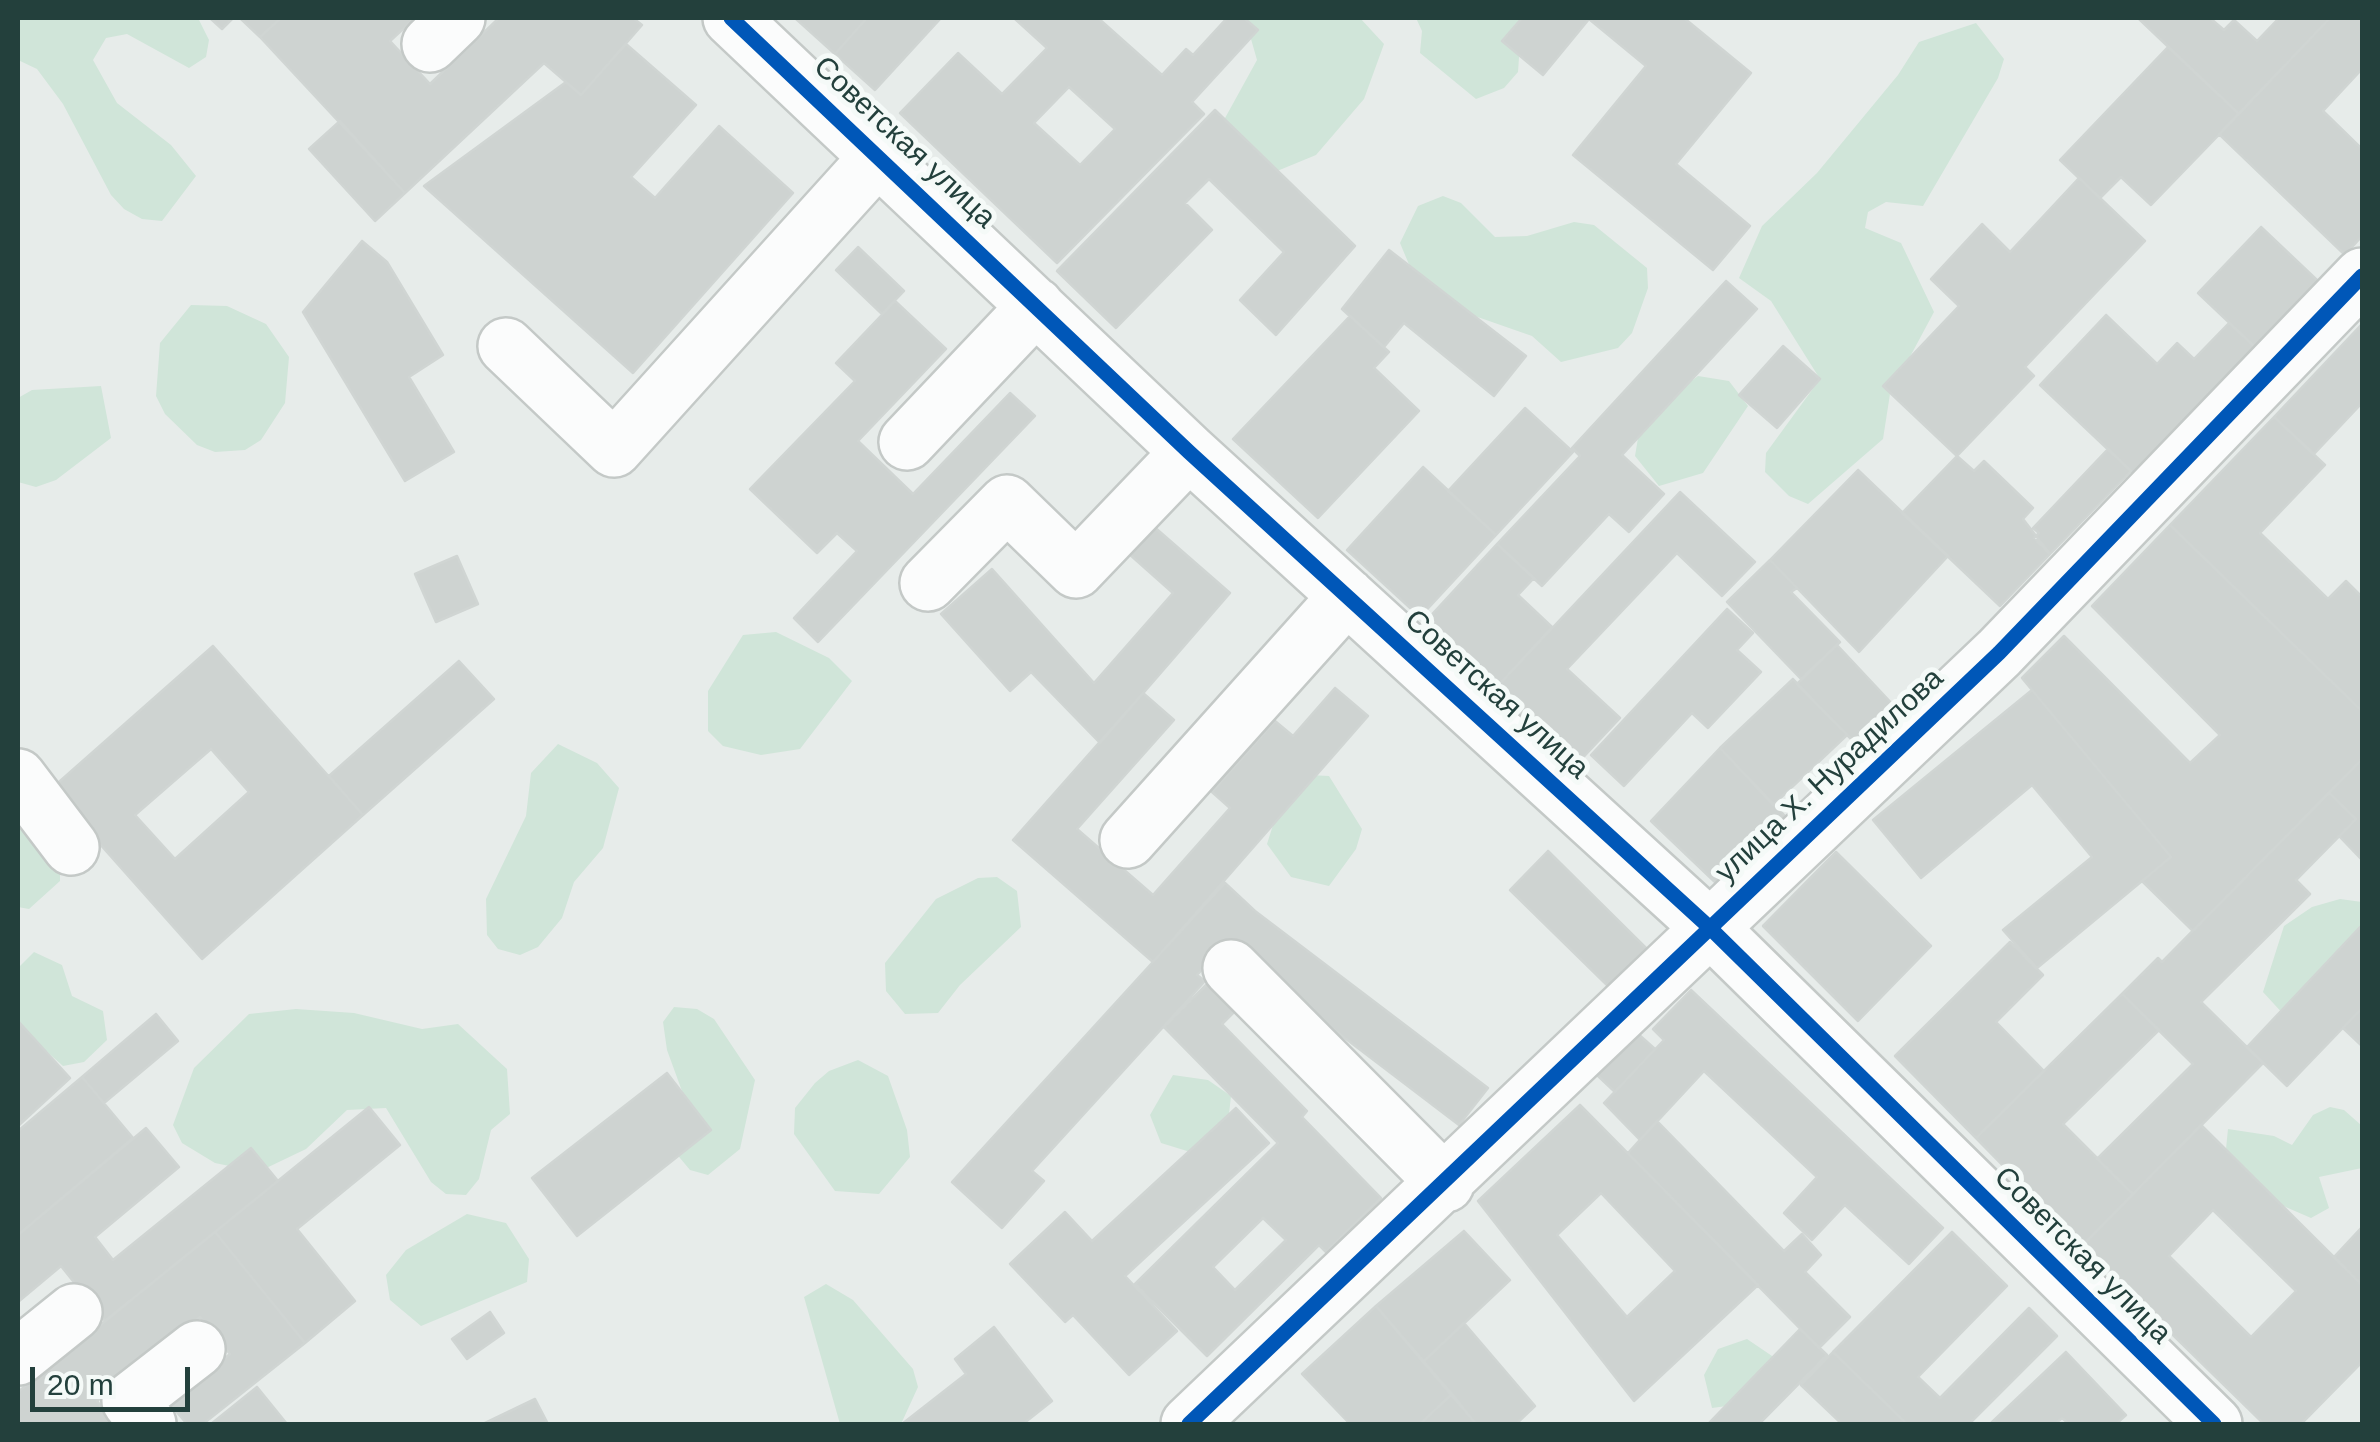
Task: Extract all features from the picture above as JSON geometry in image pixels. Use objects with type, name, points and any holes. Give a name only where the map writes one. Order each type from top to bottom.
[{"type":"street","name":"Советская улица","points":[[731,18],[1189,452],[1709,928],[2214,1424]]},
{"type":"street","points":[[506,346],[614,450],[878,158]]},
{"type":"street","name":"улица Х. Нурадилова","points":[[1189,1424],[1446,1184],[1999,653],[2362,276]]},
{"type":"street","points":[[907,442],[1036,306]]},
{"type":"street","points":[[928,583],[1007,503],[1076,570],[1189,452]]},
{"type":"street","points":[[1128,840],[1347,596]]},
{"type":"street","points":[[21,788],[71,847]]},
{"type":"street","points":[[1232,968],[1446,1184]]},
{"type":"street","points":[[18,1357],[74,1312]]},
{"type":"street","points":[[148,1424],[130,1401],[197,1349]]},
{"type":"green space","points":[[18,18],[198,18],[209,40],[206,57],[189,68],[127,34],[106,38],[93,60],[117,103],[171,145],[196,176],[162,221],[142,219],[124,209],[111,195],[63,104],[37,69],[18,60]]},
{"type":"green space","points":[[1245,18],[1360,18],[1384,44],[1364,99],[1316,155],[1265,176],[1219,129],[1257,60]]},
{"type":"green space","points":[[1416,18],[1535,18],[1520,43],[1518,72],[1504,88],[1476,99],[1420,53],[1422,31]]},
{"type":"green space","points":[[1976,23],[2004,59],[1998,78],[1923,206],[1886,202],[1868,212],[1865,228],[1901,243],[1934,312],[1890,394],[1883,439],[1808,504],[1789,496],[1765,472],[1766,453],[1820,379],[1771,301],[1739,278],[1762,226],[1817,173],[1898,75],[1919,42]]},
{"type":"green space","points":[[1443,196],[1461,203],[1495,237],[1527,236],[1574,222],[1594,225],[1647,268],[1648,288],[1632,333],[1618,348],[1561,362],[1532,336],[1469,314],[1413,274],[1400,243],[1418,206]]},
{"type":"green space","points":[[191,305],[227,306],[266,324],[289,357],[285,403],[261,440],[245,450],[215,452],[197,445],[165,414],[156,396],[160,343]]},
{"type":"green space","points":[[1698,376],[1729,381],[1748,406],[1703,473],[1659,486],[1635,456],[1640,426],[1653,409]]},
{"type":"green space","points":[[101,386],[111,438],[56,480],[36,487],[18,482],[18,398],[32,390]]},
{"type":"green space","points":[[776,632],[829,658],[852,681],[800,749],[761,755],[723,746],[708,731],[708,691],[743,635]]},
{"type":"green space","points":[[558,744],[597,763],[619,788],[603,848],[574,882],[562,918],[538,947],[520,955],[498,949],[487,935],[486,899],[526,816],[531,773]]},
{"type":"green space","points":[[1309,775],[1329,776],[1362,829],[1356,849],[1329,886],[1291,877],[1267,844],[1279,806]]},
{"type":"green space","points":[[18,827],[35,832],[60,853],[60,881],[29,909],[18,907]]},
{"type":"green space","points":[[997,877],[1017,891],[1021,927],[960,985],[938,1013],[905,1014],[886,991],[885,963],[936,899],[978,878]]},
{"type":"green space","points":[[2340,899],[2362,902],[2362,934],[2285,1016],[2263,992],[2284,926],[2312,907]]},
{"type":"green space","points":[[34,952],[62,965],[72,996],[103,1011],[107,1040],[84,1062],[63,1066],[18,1026],[18,968]]},
{"type":"green space","points":[[674,1007],[697,1009],[714,1019],[755,1080],[740,1149],[708,1175],[690,1170],[675,1152],[690,1113],[667,1050],[663,1022]]},
{"type":"green space","points":[[296,1009],[354,1013],[422,1029],[458,1024],[507,1069],[510,1114],[491,1130],[479,1179],[466,1195],[446,1194],[431,1182],[386,1108],[347,1110],[306,1149],[258,1172],[215,1163],[182,1143],[173,1125],[194,1068],[249,1014]]},
{"type":"green space","points":[[858,1060],[888,1076],[907,1130],[910,1157],[879,1194],[835,1191],[794,1134],[795,1108],[815,1083],[829,1071]]},
{"type":"green space","points":[[1173,1075],[1208,1080],[1231,1096],[1227,1132],[1200,1155],[1161,1143],[1150,1115]]},
{"type":"green space","points":[[2330,1107],[2344,1110],[2361,1125],[2362,1168],[2319,1177],[2329,1208],[2311,1218],[2265,1198],[2226,1149],[2228,1129],[2274,1136],[2292,1145],[2313,1115]]},
{"type":"green space","points":[[467,1214],[506,1223],[529,1259],[527,1282],[421,1326],[390,1300],[386,1275],[406,1250]]},
{"type":"green space","points":[[826,1284],[853,1300],[913,1369],[918,1387],[901,1424],[840,1424],[804,1297]]},
{"type":"green space","points":[[1747,1339],[1775,1358],[1749,1403],[1712,1408],[1704,1375],[1718,1349]]},
{"type":"building","points":[[210,18],[233,18],[222,29]]},
{"type":"building","points":[[240,18],[281,18],[260,37]]},
{"type":"building","points":[[281,18],[415,18],[390,41],[430,84],[499,18],[633,18],[642,25],[581,95],[544,63],[405,193],[260,37]]},
{"type":"building","points":[[795,18],[867,18],[835,54]]},
{"type":"building","points":[[867,18],[941,18],[875,90],[835,54]]},
{"type":"building","points":[[1014,18],[1098,18],[1162,75],[1186,49],[1193,55],[1227,18],[1244,18],[1258,30],[1192,102],[1204,114],[1057,263],[900,113],[958,53],[1002,94],[1047,48]],"holes":[[[1069,87],[1115,129],[1080,165],[1034,123]]]},
{"type":"building","points":[[1522,18],[1684,18],[1751,73],[1676,164],[1750,226],[1713,270],[1573,155],[1646,66],[1589,19],[1543,75],[1502,41]]},
{"type":"building","points":[[2138,18],[2210,18],[2224,30],[2234,20],[2257,41],[2279,18],[2330,18],[2239,114]]},
{"type":"building","points":[[2330,18],[2362,18],[2362,69],[2323,111],[2362,149],[2362,236],[2345,255],[2219,134]]},
{"type":"building","points":[[626,44],[696,105],[631,177],[655,198],[719,126],[793,193],[633,373],[424,186],[566,82],[581,95]]},
{"type":"building","points":[[2168,47],[2239,114],[2151,205],[2121,177],[2100,198],[2060,160]]},
{"type":"building","points":[[1215,110],[1355,246],[1276,335],[1240,300],[1284,252],[1209,179],[1185,203],[1212,230],[1116,328],[1057,271]]},
{"type":"building","points":[[340,121],[405,193],[375,221],[309,149]]},
{"type":"building","points":[[2079,178],[2145,241],[2025,367],[2034,376],[1957,456],[1883,386],[1959,306],[1931,279],[1982,224],[2010,252]]},
{"type":"building","points":[[2261,227],[2318,281],[2256,348],[2198,293]]},
{"type":"building","points":[[362,241],[387,262],[443,355],[409,377],[454,452],[405,481],[303,312]]},
{"type":"building","points":[[858,247],[904,291],[882,314],[836,270]]},
{"type":"building","points":[[1389,250],[1526,356],[1494,396],[1404,323],[1384,347],[1342,309]]},
{"type":"building","points":[[1726,281],[1757,309],[1622,455],[1664,494],[1629,532],[1609,514],[1542,586],[1497,544],[1580,456],[1572,448]]},
{"type":"building","points":[[895,301],[946,349],[858,441],[913,494],[1010,393],[1035,416],[818,642],[794,618],[857,551],[837,533],[817,553],[750,489],[855,381],[836,363]]},
{"type":"building","points":[[2106,315],[2157,364],[2177,343],[2194,359],[2229,323],[2256,348],[2134,474],[2040,385]]},
{"type":"building","points":[[1350,316],[1389,352],[1374,368],[1419,411],[1318,518],[1233,439]]},
{"type":"building","points":[[2362,324],[2362,403],[2314,454],[2274,417]]},
{"type":"building","points":[[1783,346],[1820,379],[1777,428],[1739,395]]},
{"type":"building","points":[[1525,408],[1573,452],[1496,535],[1448,491]]},
{"type":"building","points":[[2274,417],[2325,465],[2260,533],[2328,599],[2346,581],[2360,595],[2362,592],[2362,711],[2170,525]]},
{"type":"building","points":[[2108,449],[2131,471],[2050,554],[2034,538],[2039,533],[2033,528]]},
{"type":"building","points":[[1957,456],[1974,471],[1984,461],[2033,508],[2023,519],[2050,554],[2000,606],[1902,513]]},
{"type":"building","points":[[1423,467],[1496,535],[1420,617],[1347,550]]},
{"type":"building","points":[[1858,470],[1948,556],[1859,652],[1770,560]]},
{"type":"building","points":[[1680,492],[1755,562],[1722,596],[1677,553],[1567,669],[1620,718],[1576,765],[1495,689]]},
{"type":"building","points":[[1152,525],[1230,593],[1100,743],[1031,672],[1010,691],[941,614],[992,569],[1094,683],[1173,593],[1128,553]]},
{"type":"building","points":[[2170,525],[2362,711],[2362,759],[2193,931],[2142,881],[2171,857],[2022,678],[2064,636],[2190,763],[2220,735],[2092,606]]},
{"type":"building","points":[[1497,544],[1534,578],[1518,595],[1552,627],[1495,689],[1424,623]]},
{"type":"building","points":[[457,556],[478,604],[436,622],[415,574]]},
{"type":"building","points":[[1770,560],[1797,588],[1791,592],[1840,642],[1801,679],[1727,602]]},
{"type":"building","points":[[1727,609],[1753,633],[1737,650],[1761,672],[1708,728],[1692,713],[1624,786],[1591,755]]},
{"type":"building","points":[[1837,645],[1896,708],[1857,745],[1797,684]]},
{"type":"building","points":[[213,646],[363,815],[202,959],[51,789]],"holes":[[[211,749],[249,792],[175,859],[135,815]]]},
{"type":"building","points":[[459,661],[494,699],[363,815],[329,776]]},
{"type":"building","points":[[1793,679],[1847,735],[1773,805],[1720,748]]},
{"type":"building","points":[[1335,688],[1368,716],[1153,962],[1013,840],[1143,693],[1174,720],[1077,829],[1153,895],[1230,808],[1212,792],[1275,721],[1293,736]]},
{"type":"building","points":[[2032,690],[2171,857],[2037,968],[2003,930],[2092,857],[2032,785],[1921,878],[1873,820]]},
{"type":"building","points":[[1720,748],[1786,817],[1718,885],[1651,821]]},
{"type":"building","points":[[2362,759],[2362,860],[2339,836],[2356,819],[2329,793]]},
{"type":"building","points":[[2329,793],[2356,819],[2296,880],[2310,894],[2201,1002],[2263,1063],[2133,1194],[2097,1159],[2193,1064],[2122,994],[2158,958],[2162,962]]},
{"type":"building","points":[[1548,851],[1648,950],[1610,988],[1510,890]]},
{"type":"building","points":[[1836,852],[1931,946],[1858,1021],[1763,926]]},
{"type":"building","points":[[1225,883],[1255,911],[1488,1088],[1459,1125],[1224,946],[1197,975],[1205,981],[1032,1171],[1044,1181],[1002,1228],[952,1182]]},
{"type":"building","points":[[2362,925],[2362,1008],[2287,1086],[2247,1047]]},
{"type":"building","points":[[2010,942],[2043,975],[1996,1022],[2044,1071],[1976,1138],[1895,1056]]},
{"type":"building","points":[[1217,974],[1244,1002],[1222,1024],[1307,1111],[1302,1117],[1381,1198],[1326,1252],[1319,1245],[1207,1356],[1135,1284],[1278,1143],[1164,1027]],"holes":[[[1263,1218],[1286,1240],[1235,1290],[1213,1267]]]},
{"type":"building","points":[[1691,990],[1943,1228],[1909,1264],[1845,1205],[1812,1240],[1784,1213],[1817,1177],[1704,1071],[1640,1140],[1604,1103],[1664,1040],[1653,1029]]},
{"type":"building","points":[[2122,994],[2159,1030],[2063,1124],[2133,1194],[2082,1246],[1976,1138]]},
{"type":"building","points":[[2362,1008],[2362,1046],[2343,1028]]},
{"type":"building","points":[[156,1014],[178,1041],[104,1103],[82,1077]]},
{"type":"building","points":[[18,1021],[70,1078],[18,1126]]},
{"type":"building","points":[[1637,1033],[1655,1049],[1615,1092],[1597,1075]]},
{"type":"building","points":[[667,1073],[711,1130],[577,1236],[532,1178]]},
{"type":"building","points":[[82,1077],[133,1138],[18,1235],[18,1131]]},
{"type":"building","points":[[1580,1105],[1758,1285],[1634,1401],[1478,1201]],"holes":[[[1601,1193],[1675,1271],[1627,1317],[1557,1235]]]},
{"type":"building","points":[[369,1107],[400,1145],[297,1229],[355,1301],[305,1343],[215,1232]]},
{"type":"building","points":[[1236,1108],[1269,1143],[1125,1276],[1177,1331],[1129,1375],[1073,1315],[1065,1322],[1010,1264],[1065,1212],[1092,1241]]},
{"type":"building","points":[[1657,1121],[1784,1251],[1802,1234],[1821,1255],[1805,1272],[1850,1317],[1819,1348],[1628,1153]]},
{"type":"building","points":[[2201,1125],[2362,1285],[2362,1362],[2301,1424],[2264,1424],[2082,1246]],"holes":[[[2213,1210],[2296,1291],[2251,1337],[2169,1256]]]},
{"type":"building","points":[[146,1128],[179,1167],[95,1237],[113,1260],[251,1148],[278,1181],[105,1321],[61,1266],[18,1302],[18,1235]]},
{"type":"building","points":[[2362,1227],[2362,1285],[2334,1257]]},
{"type":"building","points":[[1464,1231],[1510,1280],[1423,1362],[1376,1306]]},
{"type":"building","points":[[215,1232],[305,1343],[203,1424],[187,1424],[169,1403],[230,1354],[200,1317],[97,1401],[114,1424],[18,1424],[18,1392]]},
{"type":"building","points":[[1952,1232],[2007,1286],[1918,1377],[1940,1398],[2029,1308],[2057,1336],[1969,1424],[1907,1424],[1833,1352]]},
{"type":"building","points":[[1376,1306],[1452,1394],[1420,1424],[1350,1424],[1302,1374]]},
{"type":"building","points":[[490,1312],[504,1333],[467,1359],[452,1339]]},
{"type":"building","points":[[1464,1323],[1535,1406],[1516,1424],[1476,1424],[1423,1362]]},
{"type":"building","points":[[994,1327],[1052,1401],[1023,1424],[902,1424],[966,1374],[955,1359]]},
{"type":"building","points":[[1800,1329],[1827,1355],[1759,1424],[1708,1424]]},
{"type":"building","points":[[1833,1352],[1907,1424],[1842,1424],[1801,1385]]},
{"type":"building","points":[[2066,1352],[2126,1415],[2116,1424],[2069,1424],[2062,1418],[2055,1424],[1990,1424]]},
{"type":"building","points":[[257,1387],[287,1424],[211,1424]]},
{"type":"building","points":[[1452,1394],[1476,1424],[1420,1424]]},
{"type":"building","points":[[535,1399],[548,1424],[483,1424]]},
{"type":"cycle path","points":[[731,18],[1189,452],[1709,927],[2214,1424]]},
{"type":"cycle path","points":[[1189,1424],[1999,653],[2362,276]]}]
